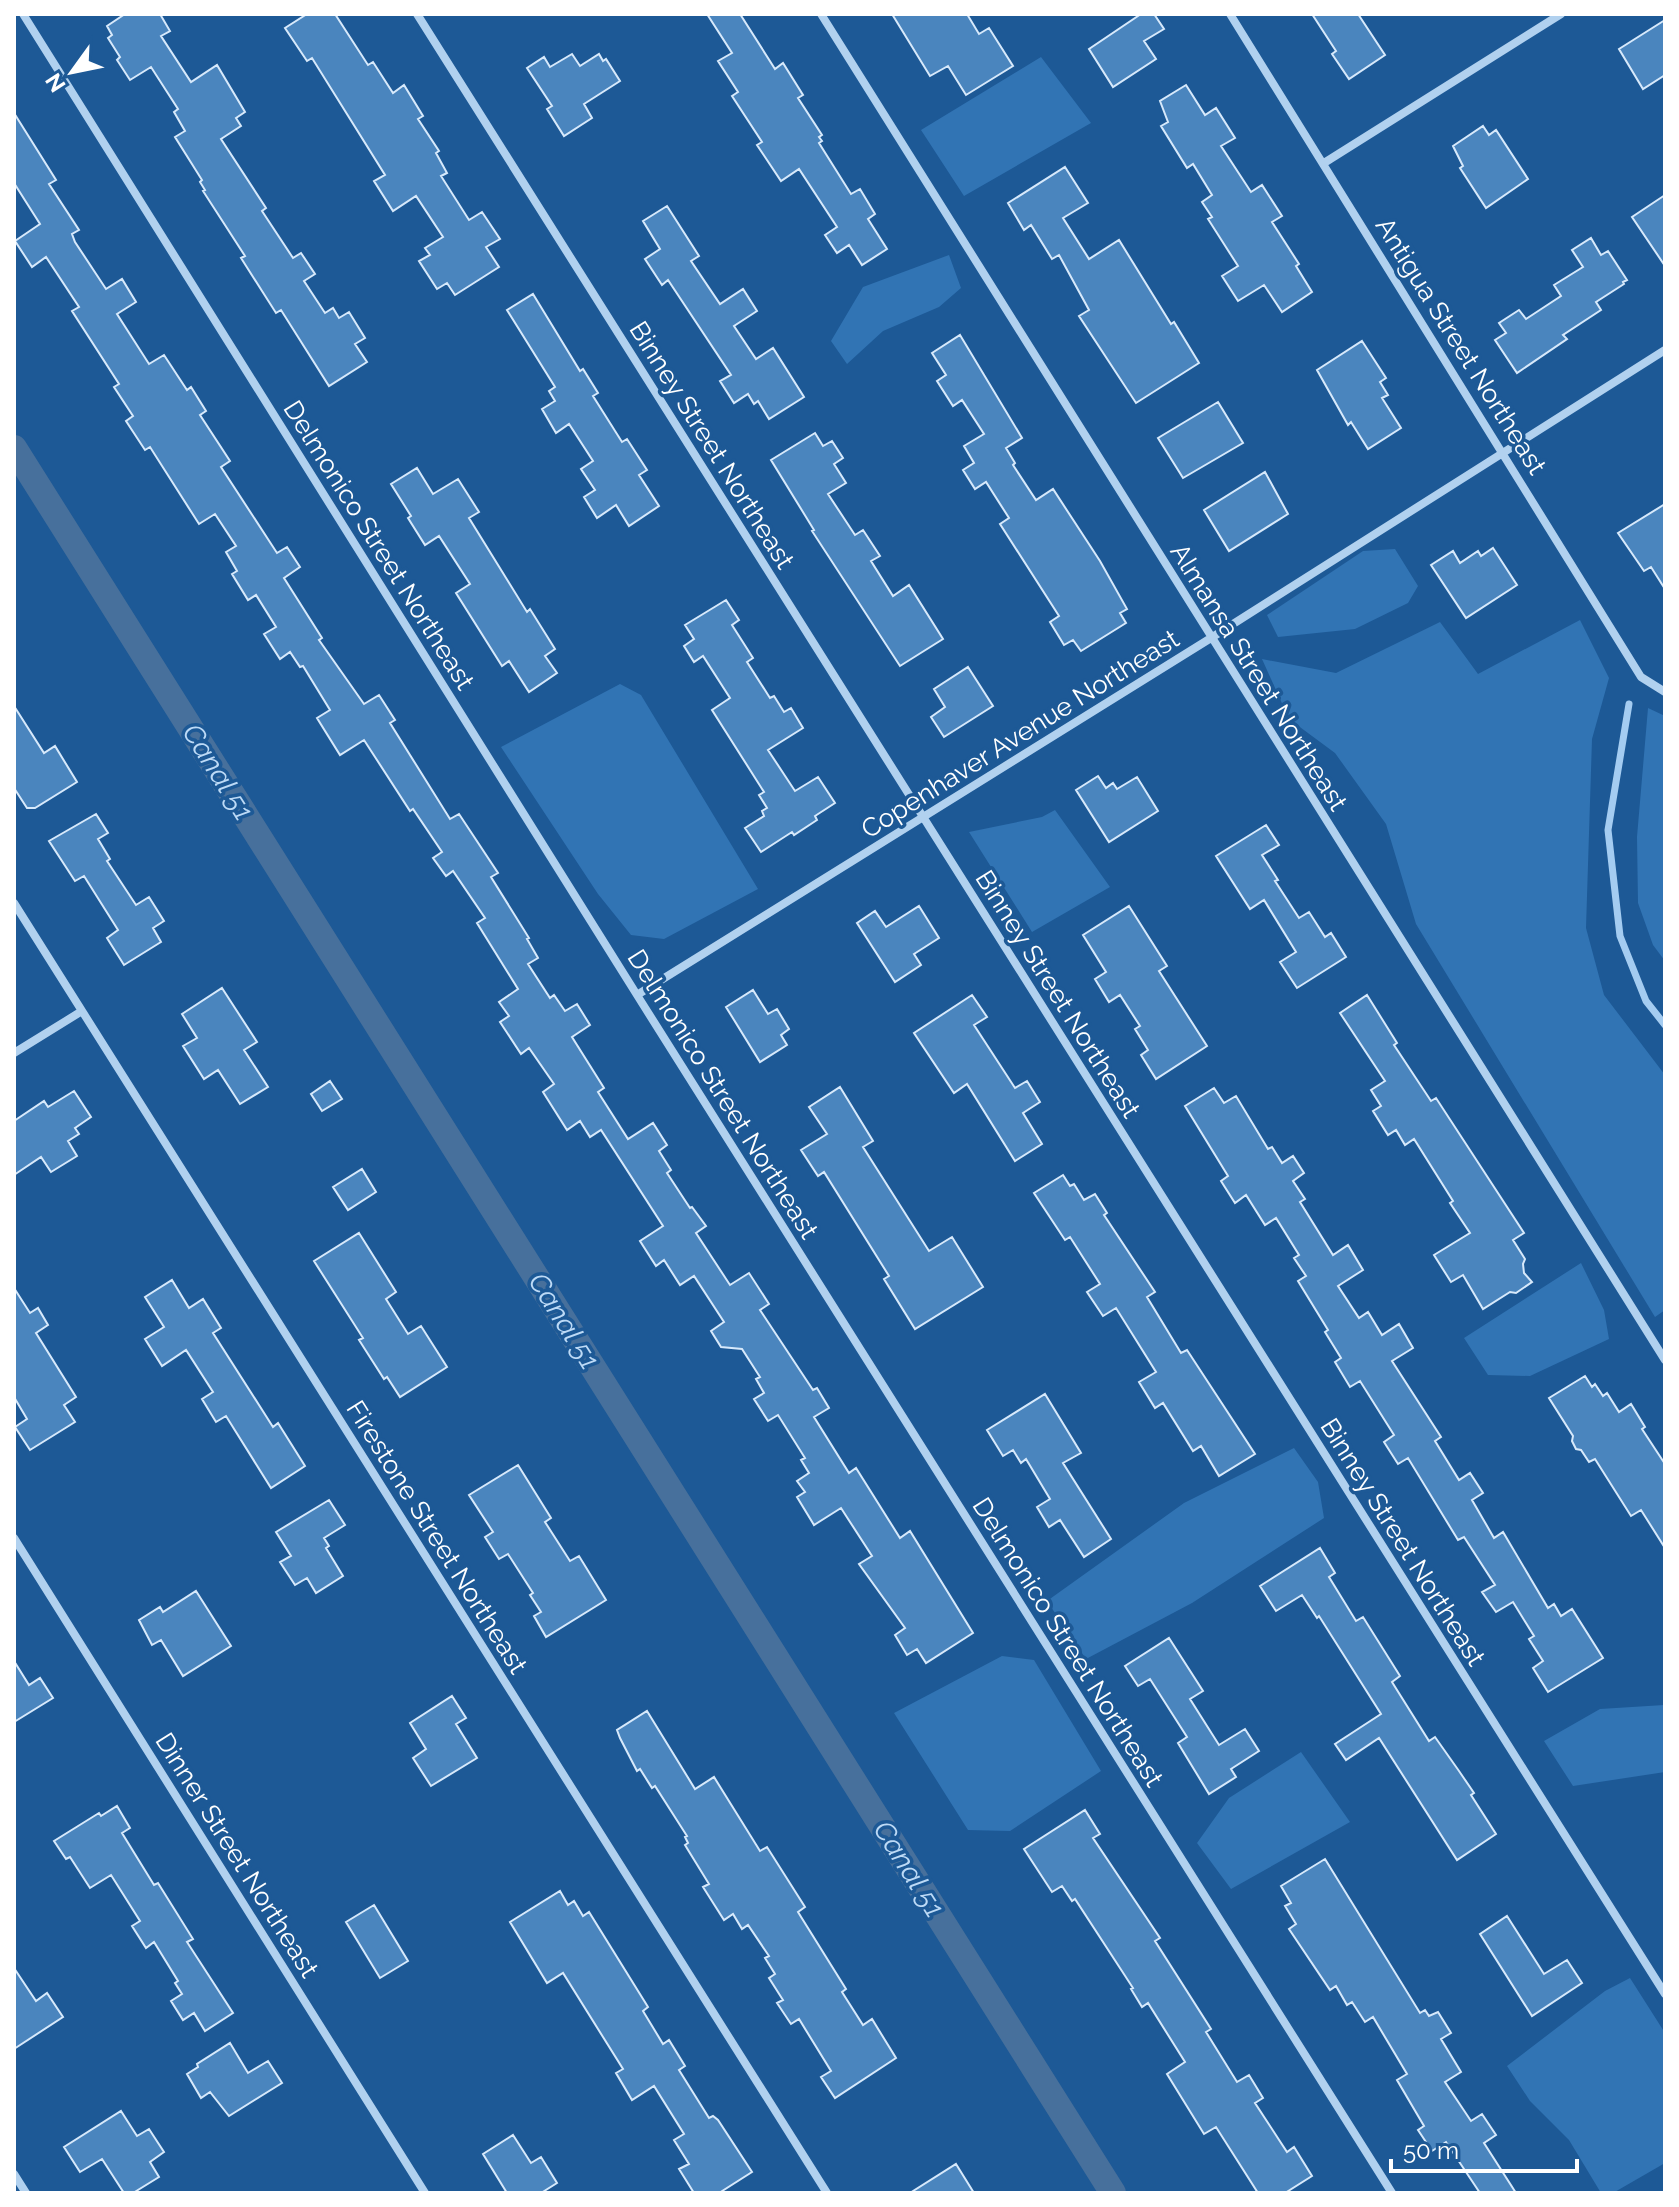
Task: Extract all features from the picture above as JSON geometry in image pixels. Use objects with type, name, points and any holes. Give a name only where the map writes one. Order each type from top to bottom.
[{"type":"street","name":"Delmonico Street Northeast","points":[[23,14],[1392,2193]]},
{"type":"street","name":"Binney Street Northeast","points":[[417,14],[1665,1994]]},
{"type":"street","name":"Almansa Street Northeast","points":[[821,14],[1665,1360]]},
{"type":"street","name":"Antigua Street Northeast","points":[[1230,14],[1641,677],[1665,692]]},
{"type":"street","points":[[1324,163],[1561,14]]},
{"type":"street","name":"Copenhaver Avenue Northeast","points":[[637,995],[1211,638],[1665,350]]},
{"type":"street","name":"Firestone Street Northeast","points":[[14,903],[827,2193]]},
{"type":"street","points":[[14,1053],[82,1011]]},
{"type":"street","name":"Dinner Street Northeast","points":[[14,1538],[425,2193]]},
{"type":"street","points":[[14,2174],[26,2193]]},
{"type":"shaded area","points":[[1041,57],[1091,123],[964,196],[921,130]]},
{"type":"shaded area","points":[[949,255],[961,288],[939,307],[883,331],[847,364],[831,341],[863,287]]},
{"type":"shaded area","points":[[1395,549],[1418,586],[1408,603],[1355,629],[1278,637],[1267,615],[1363,551]]},
{"type":"shaded area","points":[[1580,620],[1609,678],[1592,739],[1586,928],[1604,995],[1665,1075],[1665,1310],[1655,1317],[1416,924],[1386,824],[1335,753],[1289,719],[1262,659],[1336,673],[1440,622],[1478,674]]},
{"type":"shaded area","points":[[620,684],[641,695],[758,889],[664,939],[631,935],[598,894],[501,747]]},
{"type":"shaded area","points":[[1648,708],[1665,716],[1665,961],[1653,945],[1638,903],[1637,837]]},
{"type":"shaded area","points":[[1055,810],[1110,887],[1032,932],[969,832],[1042,817]]},
{"type":"shaded area","points":[[1581,1263],[1604,1310],[1609,1339],[1530,1376],[1488,1375],[1464,1338]]},
{"type":"shaded area","points":[[1294,1448],[1318,1482],[1324,1518],[1192,1603],[1086,1659],[1047,1601],[1184,1503]]},
{"type":"shaded area","points":[[1002,1656],[1034,1660],[1101,1771],[1010,1831],[968,1830],[894,1713]]},
{"type":"shaded area","points":[[1664,1705],[1665,1772],[1573,1786],[1544,1741],[1600,1709]]},
{"type":"shaded area","points":[[1301,1752],[1350,1822],[1231,1889],[1197,1843],[1229,1798]]},
{"type":"shaded area","points":[[1630,1978],[1665,2033],[1665,2163],[1613,2193],[1601,2193],[1569,2140],[1530,2101],[1507,2066],[1605,1991]]},
{"type":"building","points":[[125,14],[160,14],[170,31],[161,36],[191,82],[217,65],[245,112],[236,118],[241,126],[221,139],[266,208],[262,211],[293,258],[301,253],[315,274],[304,281],[325,313],[333,308],[339,318],[349,312],[365,338],[355,344],[367,362],[329,386],[281,310],[276,313],[241,258],[245,256],[203,191],[202,180],[175,137],[185,131],[174,112],[178,109],[151,67],[130,80],[117,60],[120,57],[108,38],[112,35],[107,26]]},
{"type":"building","points":[[307,14],[335,14],[368,65],[373,62],[393,93],[404,85],[423,116],[418,119],[439,151],[436,153],[447,173],[441,176],[469,220],[482,212],[500,239],[486,247],[499,267],[455,295],[447,283],[437,289],[419,261],[430,255],[425,248],[443,237],[416,196],[393,211],[374,181],[385,175],[312,58],[307,61],[285,28]]},
{"type":"building","points":[[707,14],[740,14],[775,69],[783,63],[803,95],[798,98],[822,135],[819,143],[851,194],[860,189],[875,214],[868,219],[887,249],[862,265],[849,245],[837,253],[825,235],[837,227],[799,169],[781,181],[757,145],[762,142],[732,96],[738,92],[718,61],[732,53]]},
{"type":"building","points":[[892,14],[967,14],[979,34],[989,28],[1013,66],[966,95],[948,66],[930,76]]},
{"type":"building","points":[[1141,14],[1154,14],[1164,29],[1144,41],[1156,59],[1113,87],[1089,49]]},
{"type":"building","points":[[1312,14],[1358,14],[1385,55],[1349,79],[1332,54],[1336,51]]},
{"type":"building","points":[[1665,20],[1665,75],[1643,89],[1619,49]]},
{"type":"building","points":[[572,54],[580,66],[599,54],[603,61],[606,59],[620,81],[584,104],[592,118],[564,136],[547,109],[552,106],[527,68],[544,57],[550,67]]},
{"type":"building","points":[[1186,85],[1205,115],[1216,108],[1235,138],[1221,146],[1251,192],[1262,185],[1282,216],[1272,222],[1299,264],[1296,266],[1312,292],[1282,312],[1264,285],[1238,301],[1222,276],[1238,266],[1208,219],[1212,217],[1202,202],[1212,195],[1193,164],[1187,168],[1161,126],[1168,122],[1160,101]]},
{"type":"building","points":[[14,113],[56,180],[49,184],[79,230],[72,234],[75,242],[106,289],[122,279],[136,302],[117,314],[149,364],[164,355],[187,390],[191,387],[206,411],[200,415],[230,461],[221,467],[277,553],[287,547],[300,567],[284,578],[322,638],[319,640],[364,704],[379,695],[395,720],[390,723],[450,819],[459,814],[498,873],[491,877],[538,958],[528,964],[550,998],[554,995],[565,1011],[577,1004],[590,1025],[572,1037],[604,1088],[598,1092],[628,1139],[653,1123],[667,1145],[659,1151],[671,1170],[667,1173],[706,1226],[696,1233],[730,1285],[749,1273],[769,1304],[760,1310],[813,1390],[817,1388],[829,1408],[814,1417],[849,1473],[856,1468],[900,1538],[910,1531],[973,1633],[926,1663],[917,1649],[907,1655],[895,1635],[905,1628],[859,1564],[872,1556],[841,1508],[814,1525],[797,1497],[805,1492],[797,1481],[809,1473],[801,1460],[805,1458],[778,1415],[768,1421],[754,1399],[764,1393],[756,1379],[760,1377],[742,1349],[721,1347],[711,1331],[724,1322],[694,1276],[680,1285],[664,1260],[656,1266],[640,1241],[663,1226],[601,1130],[590,1137],[580,1121],[567,1130],[543,1092],[554,1084],[529,1048],[521,1054],[500,1022],[509,1016],[499,1002],[518,989],[477,923],[485,918],[453,871],[446,876],[433,858],[442,852],[413,809],[410,811],[364,740],[340,755],[317,718],[330,710],[303,666],[300,667],[290,652],[280,659],[264,634],[276,627],[256,595],[248,600],[232,574],[237,571],[226,552],[236,546],[215,514],[199,524],[150,447],[145,450],[126,421],[133,416],[114,387],[119,384],[72,311],[79,307],[46,257],[32,267],[15,241],[40,224],[14,183]]},
{"type":"building","points":[[1483,126],[1489,135],[1496,130],[1528,179],[1486,208],[1460,168],[1463,166],[1453,146]]},
{"type":"building","points":[[1065,167],[1088,203],[1063,218],[1089,259],[1119,240],[1199,363],[1136,403],[1079,316],[1089,310],[1059,255],[1052,259],[1031,225],[1024,230],[1008,203]]},
{"type":"building","points":[[1665,195],[1665,266],[1632,217]]},
{"type":"building","points":[[667,206],[699,256],[691,261],[720,304],[743,289],[757,311],[734,326],[756,359],[773,348],[804,397],[769,419],[758,401],[754,404],[748,394],[734,403],[720,381],[731,375],[668,280],[662,285],[645,259],[660,249],[643,221]]},
{"type":"building","points":[[1591,238],[1601,255],[1608,251],[1627,280],[1596,302],[1601,310],[1563,335],[1567,339],[1517,373],[1495,340],[1506,333],[1499,323],[1519,310],[1526,319],[1561,296],[1554,285],[1583,267],[1572,250]]},
{"type":"building","points":[[533,294],[580,371],[583,369],[598,393],[593,396],[622,442],[627,439],[647,470],[639,475],[659,506],[629,526],[616,505],[597,518],[584,497],[595,490],[581,469],[593,461],[569,424],[556,433],[542,409],[555,401],[549,391],[555,387],[507,310]]},
{"type":"building","points":[[960,335],[1022,438],[1006,448],[1015,463],[1013,465],[1036,500],[1053,489],[1127,609],[1120,613],[1126,623],[1081,651],[1073,640],[1064,645],[1050,622],[1059,616],[1000,524],[1009,518],[986,482],[975,489],[963,470],[974,463],[964,446],[984,434],[962,400],[953,406],[937,381],[946,375],[932,353]]},
{"type":"building","points":[[1362,341],[1386,378],[1380,382],[1388,395],[1382,398],[1401,428],[1368,449],[1351,422],[1348,425],[1317,370]]},
{"type":"building","points":[[1218,402],[1243,443],[1183,478],[1158,438]]},
{"type":"building","points":[[815,433],[823,446],[832,441],[843,458],[834,464],[846,483],[828,494],[855,535],[863,530],[880,556],[871,561],[893,596],[909,585],[943,639],[900,666],[812,531],[771,460]]},
{"type":"building","points":[[417,468],[433,494],[458,479],[479,512],[469,518],[527,612],[530,609],[555,649],[545,656],[557,673],[529,692],[509,661],[502,666],[456,593],[470,584],[439,536],[425,545],[391,484]]},
{"type":"building","points":[[1265,472],[1288,514],[1229,551],[1204,510]]},
{"type":"building","points":[[1665,504],[1665,589],[1651,567],[1644,571],[1618,533]]},
{"type":"building","points":[[1493,548],[1517,585],[1466,618],[1431,565],[1453,551],[1460,563],[1478,551],[1481,556]]},
{"type":"building","points":[[726,600],[739,620],[732,625],[753,658],[747,662],[770,698],[774,696],[784,712],[791,708],[803,728],[768,750],[795,791],[818,777],[835,803],[815,816],[817,820],[761,852],[745,828],[764,816],[762,811],[767,808],[759,795],[764,792],[712,710],[730,698],[703,656],[694,662],[684,646],[694,639],[685,625]]},
{"type":"building","points":[[968,667],[993,706],[944,737],[931,717],[945,707],[934,689]]},
{"type":"building","points":[[14,706],[44,753],[55,746],[77,782],[35,808],[27,808],[14,788]]},
{"type":"building","points":[[1098,776],[1106,788],[1113,783],[1117,789],[1137,777],[1158,811],[1109,842],[1076,790]]},
{"type":"building","points":[[96,814],[108,833],[98,839],[110,859],[107,861],[136,905],[149,897],[164,921],[153,928],[161,942],[124,965],[107,938],[118,930],[84,876],[75,881],[49,841]]},
{"type":"building","points":[[1266,825],[1279,845],[1262,855],[1278,880],[1275,881],[1299,918],[1309,912],[1325,937],[1331,933],[1346,957],[1297,988],[1280,962],[1296,952],[1264,900],[1250,909],[1216,856]]},
{"type":"building","points":[[919,906],[939,938],[914,954],[921,965],[895,982],[857,923],[875,911],[886,927]]},
{"type":"building","points":[[1129,906],[1167,966],[1159,971],[1207,1046],[1156,1079],[1141,1055],[1148,1050],[1135,1029],[1140,1026],[1120,995],[1109,1002],[1095,979],[1106,972],[1083,935]]},
{"type":"building","points":[[222,988],[257,1042],[244,1050],[268,1087],[240,1104],[218,1070],[204,1079],[183,1046],[197,1038],[182,1014]]},
{"type":"building","points":[[753,990],[768,1014],[777,1009],[789,1029],[781,1035],[787,1045],[760,1062],[726,1007]]},
{"type":"building","points":[[972,995],[987,1017],[974,1025],[1015,1088],[1027,1081],[1040,1102],[1023,1113],[1042,1144],[1015,1161],[967,1084],[954,1093],[914,1033]]},
{"type":"building","points":[[1367,995],[1397,1043],[1394,1045],[1431,1101],[1436,1098],[1524,1233],[1513,1240],[1525,1259],[1524,1273],[1532,1282],[1483,1309],[1463,1275],[1451,1282],[1434,1255],[1470,1233],[1450,1203],[1453,1201],[1414,1139],[1405,1145],[1396,1130],[1388,1135],[1373,1111],[1381,1106],[1371,1090],[1385,1081],[1340,1013]]},
{"type":"building","points":[[330,1081],[342,1099],[322,1111],[311,1094]]},
{"type":"building","points":[[840,1087],[873,1141],[863,1147],[929,1251],[952,1237],[983,1287],[915,1329],[884,1279],[889,1276],[824,1172],[818,1176],[801,1150],[827,1134],[809,1107]]},
{"type":"building","points":[[1214,1088],[1224,1103],[1236,1096],[1268,1149],[1272,1147],[1282,1163],[1293,1156],[1304,1173],[1293,1181],[1305,1199],[1300,1202],[1333,1255],[1348,1245],[1363,1270],[1338,1286],[1359,1318],[1368,1312],[1382,1335],[1399,1324],[1413,1348],[1392,1361],[1441,1437],[1435,1441],[1459,1480],[1470,1473],[1483,1493],[1472,1500],[1494,1538],[1503,1532],[1548,1608],[1554,1604],[1561,1616],[1572,1609],[1603,1658],[1548,1692],[1533,1668],[1543,1661],[1529,1639],[1534,1636],[1513,1602],[1496,1612],[1482,1592],[1495,1585],[1464,1537],[1458,1540],[1408,1458],[1398,1464],[1384,1442],[1394,1435],[1360,1381],[1350,1387],[1335,1362],[1341,1358],[1298,1281],[1306,1276],[1294,1258],[1299,1255],[1276,1218],[1265,1225],[1246,1195],[1235,1203],[1221,1181],[1228,1176],[1185,1106]]},
{"type":"building","points":[[74,1091],[91,1117],[75,1128],[79,1134],[68,1141],[77,1156],[51,1172],[41,1157],[14,1175],[14,1121],[44,1101],[48,1107]]},
{"type":"building","points":[[362,1169],[376,1192],[348,1210],[333,1187]]},
{"type":"building","points":[[1063,1175],[1070,1186],[1074,1184],[1084,1200],[1095,1194],[1107,1213],[1104,1215],[1155,1292],[1147,1297],[1181,1353],[1187,1350],[1255,1454],[1219,1476],[1201,1446],[1193,1451],[1163,1403],[1155,1408],[1139,1382],[1156,1372],[1116,1308],[1103,1316],[1087,1292],[1100,1284],[1070,1237],[1065,1240],[1034,1193]]},
{"type":"building","points":[[359,1233],[396,1292],[386,1299],[408,1334],[421,1326],[447,1367],[400,1397],[387,1377],[384,1379],[359,1340],[363,1338],[314,1261]]},
{"type":"building","points":[[172,1280],[189,1308],[203,1299],[221,1328],[213,1333],[273,1427],[278,1423],[305,1466],[271,1488],[226,1416],[216,1422],[202,1399],[213,1392],[186,1350],[162,1366],[145,1339],[164,1327],[145,1297]]},
{"type":"building","points":[[14,1288],[30,1313],[38,1308],[48,1325],[36,1333],[76,1397],[64,1405],[75,1422],[30,1450],[15,1427],[27,1419],[14,1397]]},
{"type":"building","points":[[1585,1376],[1603,1396],[1607,1393],[1619,1412],[1631,1404],[1645,1427],[1642,1429],[1665,1464],[1665,1548],[1641,1510],[1631,1516],[1595,1459],[1589,1462],[1581,1450],[1576,1449],[1573,1436],[1549,1398]]},
{"type":"building","points":[[1045,1394],[1081,1453],[1063,1463],[1111,1539],[1084,1557],[1060,1520],[1049,1527],[1037,1507],[1050,1499],[1026,1459],[1021,1463],[1013,1450],[1003,1456],[987,1430]]},
{"type":"building","points":[[518,1465],[551,1518],[545,1522],[570,1561],[579,1556],[606,1600],[546,1637],[534,1616],[541,1612],[530,1595],[533,1593],[508,1554],[499,1559],[485,1537],[493,1532],[469,1495]]},
{"type":"building","points":[[329,1500],[345,1525],[324,1538],[329,1546],[326,1548],[343,1576],[316,1593],[307,1578],[295,1585],[280,1562],[291,1556],[276,1532]]},
{"type":"building","points":[[1320,1548],[1335,1573],[1329,1577],[1356,1621],[1363,1617],[1400,1676],[1392,1682],[1429,1741],[1435,1737],[1459,1771],[1496,1834],[1457,1860],[1379,1738],[1346,1760],[1335,1744],[1381,1714],[1319,1616],[1317,1618],[1302,1595],[1276,1611],[1260,1586]]},
{"type":"building","points":[[196,1591],[231,1646],[183,1676],[161,1640],[152,1645],[139,1620],[160,1607],[163,1612]]},
{"type":"building","points":[[1169,1638],[1203,1691],[1190,1699],[1219,1745],[1245,1729],[1259,1751],[1231,1769],[1236,1777],[1209,1794],[1178,1743],[1187,1737],[1150,1679],[1138,1686],[1125,1666]]},
{"type":"building","points":[[14,1661],[29,1685],[40,1678],[53,1698],[14,1722]]},
{"type":"building","points":[[452,1696],[466,1718],[456,1724],[477,1758],[431,1786],[413,1758],[426,1749],[410,1723]]},
{"type":"building","points":[[647,1711],[695,1789],[714,1777],[760,1851],[767,1847],[805,1907],[798,1912],[846,1989],[842,1992],[863,2025],[872,2019],[896,2058],[835,2098],[821,2077],[831,2071],[799,2019],[791,2024],[777,2003],[783,2000],[769,1978],[775,1974],[765,1958],[769,1956],[748,1925],[742,1929],[733,1914],[724,1920],[703,1887],[709,1884],[685,1845],[688,1843],[687,1836],[655,1786],[652,1788],[640,1769],[637,1771],[620,1738],[617,1730]]},
{"type":"building","points":[[117,1806],[130,1828],[122,1833],[193,1939],[187,1942],[233,2013],[205,2031],[194,2013],[183,2020],[171,2001],[182,1994],[175,1983],[178,1981],[154,1942],[146,1948],[132,1926],[140,1921],[111,1875],[90,1888],[70,1857],[66,1859],[54,1841],[99,1813],[101,1816]]},
{"type":"building","points":[[1085,1810],[1100,1834],[1093,1838],[1160,1938],[1155,1941],[1211,2029],[1206,2032],[1237,2082],[1249,2075],[1263,2098],[1255,2103],[1287,2152],[1294,2147],[1312,2176],[1285,2193],[1258,2193],[1216,2127],[1204,2134],[1167,2074],[1185,2062],[1148,2003],[1142,2007],[1075,1899],[1072,1901],[1062,1886],[1052,1892],[1024,1849]]},
{"type":"building","points":[[1325,1859],[1420,2013],[1425,2010],[1429,2016],[1438,2012],[1451,2033],[1441,2039],[1461,2072],[1445,2082],[1471,2121],[1482,2114],[1496,2135],[1484,2143],[1516,2193],[1480,2193],[1446,2142],[1432,2151],[1418,2130],[1424,2126],[1397,2080],[1407,2074],[1373,2017],[1365,2022],[1352,2002],[1347,2005],[1336,1986],[1330,1990],[1289,1929],[1296,1924],[1285,1906],[1291,1903],[1281,1886]]},
{"type":"building","points":[[560,1891],[568,1905],[574,1901],[583,1916],[589,1912],[648,2007],[643,2011],[663,2044],[669,2040],[685,2066],[679,2070],[709,2118],[713,2116],[718,2120],[752,2172],[719,2193],[694,2193],[679,2169],[689,2164],[674,2140],[684,2134],[654,2086],[632,2100],[616,2073],[623,2069],[563,1973],[547,1983],[510,1922]]},
{"type":"building","points":[[374,1905],[408,1961],[380,1978],[346,1922]]},
{"type":"building","points":[[1507,1916],[1544,1974],[1567,1960],[1582,1983],[1532,2016],[1480,1934]]},
{"type":"building","points":[[14,1968],[36,2001],[47,1993],[63,2017],[14,2049]]},
{"type":"building","points":[[230,2043],[248,2073],[268,2061],[282,2083],[229,2116],[210,2092],[201,2098],[187,2074]]},
{"type":"building","points":[[121,2111],[137,2136],[149,2129],[164,2152],[150,2162],[159,2177],[133,2193],[124,2193],[102,2159],[80,2172],[64,2147]]},
{"type":"building","points":[[513,2135],[531,2163],[541,2157],[557,2183],[541,2193],[507,2193],[483,2154]]},
{"type":"building","points":[[956,2164],[974,2193],[910,2193]]},
{"type":"waterway","name":"Canal 51","points":[[14,448],[1113,2193]]},
{"type":"waterway","points":[[1629,704],[1608,830],[1620,936],[1646,1001],[1665,1025]]}]
